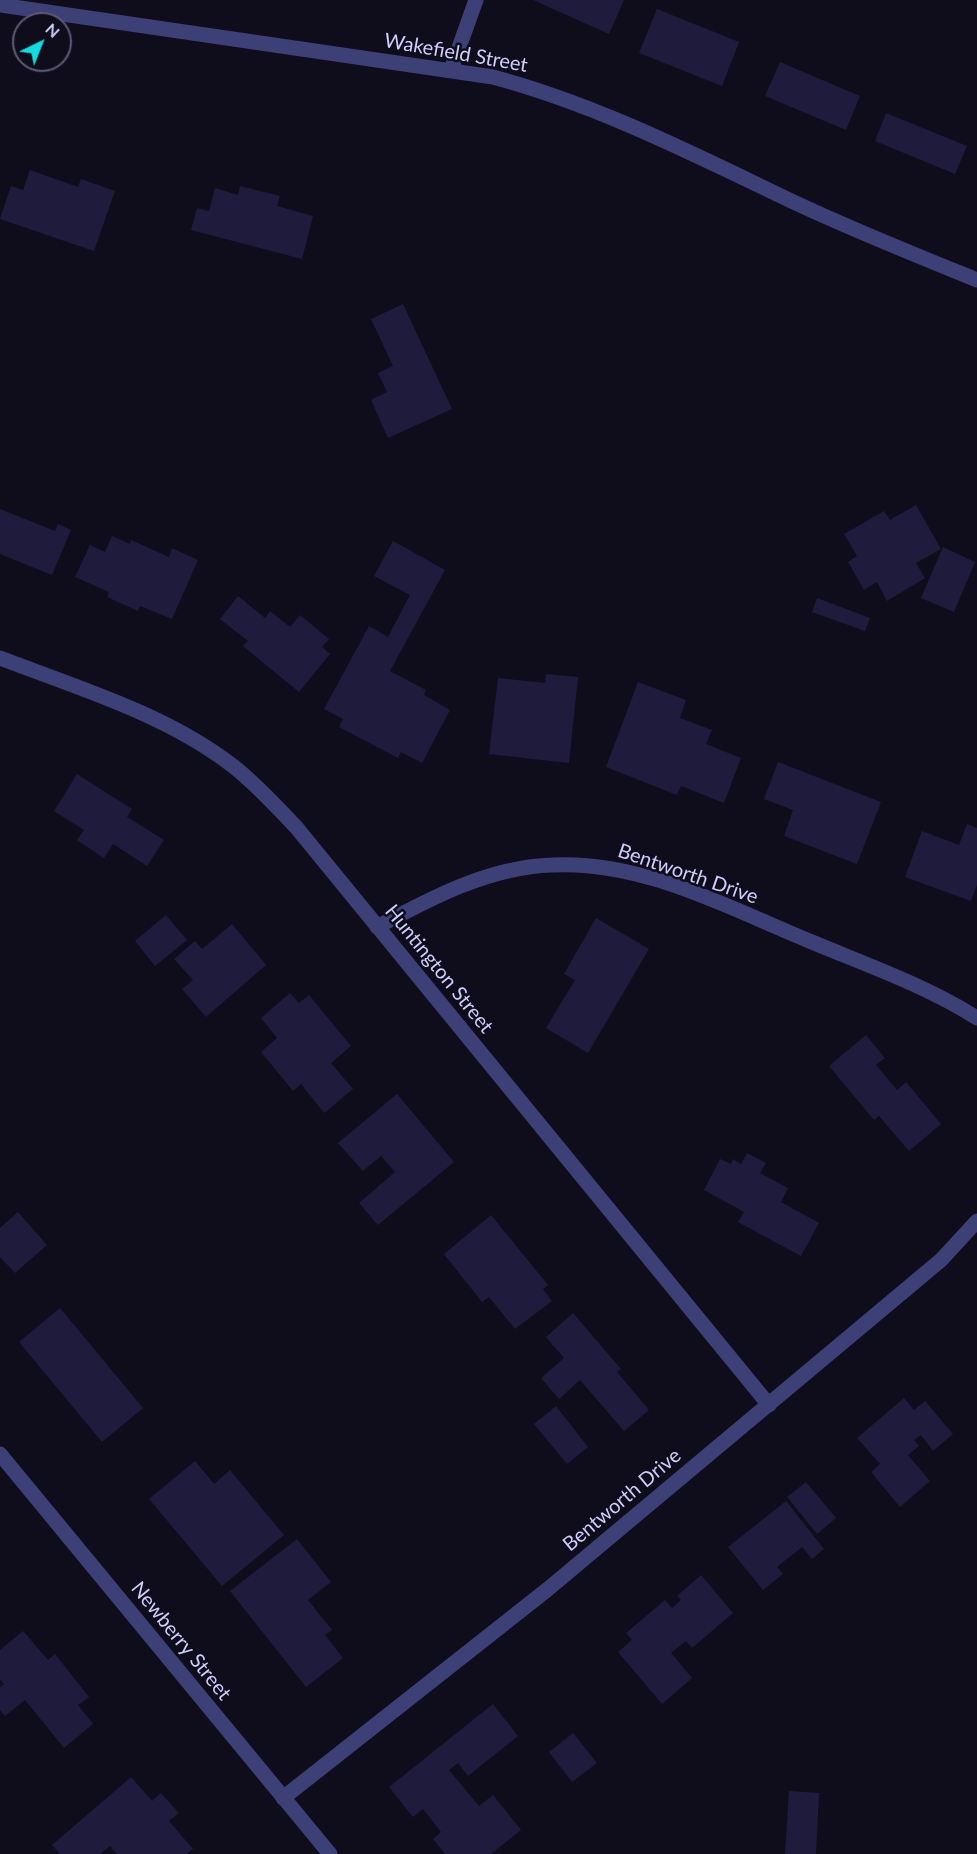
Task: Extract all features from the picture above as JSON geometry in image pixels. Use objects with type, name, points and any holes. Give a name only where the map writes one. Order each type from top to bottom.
[{"type":"street","points":[[451,70],[476,0]]},
{"type":"street","name":"Wakefield Street","points":[[0,4],[503,79],[594,109],[645,130],[802,206],[977,280]]},
{"type":"street","name":"Huntington Street","points":[[0,658],[150,717],[194,740],[232,766],[267,796],[296,827],[769,1405]]},
{"type":"street","name":"Bentworth Drive","points":[[377,927],[426,901],[481,879],[514,869],[550,864],[587,864],[624,870],[700,897],[926,990],[977,1018]]},
{"type":"street","name":"Bentworth Drive","points":[[283,1798],[548,1589],[941,1260],[977,1221]]},
{"type":"street","name":"Newberry Street","points":[[0,1454],[330,1854]]},
{"type":"building","points":[[533,0],[624,0],[609,34]]},
{"type":"building","points":[[657,9],[739,42],[722,86],[639,53]]},
{"type":"building","points":[[780,62],[860,96],[846,130],[765,96]]},
{"type":"building","points":[[886,113],[967,146],[955,174],[875,141]]},
{"type":"building","points":[[30,170],[78,187],[81,179],[115,191],[94,251],[0,219],[11,186],[23,190]]},
{"type":"building","points":[[240,186],[280,196],[277,206],[313,216],[302,259],[191,230],[197,208],[209,211],[215,188],[238,195]]},
{"type":"building","points":[[403,304],[452,409],[388,438],[371,400],[387,392],[378,373],[393,366],[371,319]]},
{"type":"building","points":[[916,505],[941,549],[916,563],[925,578],[887,601],[877,582],[864,590],[848,562],[857,556],[844,534],[884,511],[890,520]]},
{"type":"building","points":[[0,509],[55,531],[58,524],[71,530],[52,575],[0,554]]},
{"type":"building","points":[[112,536],[130,544],[131,540],[169,557],[172,548],[198,560],[172,619],[140,606],[138,611],[107,597],[109,592],[75,577],[90,545],[105,552]]},
{"type":"building","points":[[393,541],[445,570],[390,671],[426,690],[424,695],[450,710],[422,763],[401,752],[398,758],[339,727],[343,719],[324,709],[369,626],[388,637],[410,595],[374,576]]},
{"type":"building","points":[[943,547],[975,562],[954,612],[921,598]]},
{"type":"building","points":[[238,596],[265,618],[270,611],[290,627],[300,615],[329,639],[322,647],[330,654],[299,692],[243,646],[248,641],[220,619]]},
{"type":"building","points":[[817,598],[870,618],[865,631],[812,612]]},
{"type":"building","points":[[546,674],[578,677],[569,763],[489,754],[498,678],[545,683]]},
{"type":"building","points":[[638,682],[686,700],[680,718],[712,730],[706,744],[741,758],[724,803],[681,786],[677,795],[606,767]]},
{"type":"building","points":[[778,762],[881,802],[857,864],[784,836],[793,810],[764,799]]},
{"type":"building","points":[[77,774],[132,809],[127,817],[164,840],[147,866],[113,844],[104,858],[77,840],[84,830],[54,811]]},
{"type":"building","points":[[967,824],[977,828],[977,885],[971,901],[905,877],[922,831],[959,845]]},
{"type":"building","points":[[166,915],[187,940],[155,966],[135,941]]},
{"type":"building","points":[[596,918],[649,949],[588,1053],[546,1028],[575,980],[564,974]]},
{"type":"building","points":[[232,924],[266,965],[206,1017],[182,989],[193,980],[174,959],[195,941],[202,949]]},
{"type":"building","points":[[290,993],[299,1003],[309,995],[351,1046],[331,1063],[353,1089],[324,1113],[301,1084],[293,1091],[261,1052],[277,1038],[261,1018]]},
{"type":"building","points":[[866,1035],[885,1058],[876,1065],[897,1090],[906,1082],[941,1124],[909,1151],[879,1116],[874,1120],[829,1066]]},
{"type":"building","points":[[397,1094],[454,1162],[378,1225],[359,1203],[395,1172],[381,1156],[363,1171],[338,1143]]},
{"type":"building","points":[[747,1153],[766,1163],[760,1173],[788,1188],[781,1202],[819,1223],[801,1256],[738,1222],[744,1212],[704,1190],[720,1159],[731,1164],[733,1159],[741,1164]]},
{"type":"building","points":[[18,1212],[47,1245],[15,1273],[0,1257],[0,1228]]},
{"type":"building","points":[[491,1215],[548,1285],[543,1289],[552,1301],[515,1329],[489,1297],[482,1302],[444,1254]]},
{"type":"building","points":[[60,1308],[143,1408],[102,1442],[19,1342]]},
{"type":"building","points":[[573,1313],[621,1369],[617,1372],[649,1410],[624,1431],[580,1380],[559,1399],[541,1378],[564,1358],[546,1337]]},
{"type":"building","points":[[904,1398],[914,1410],[925,1401],[953,1434],[933,1451],[921,1435],[914,1440],[919,1446],[908,1455],[930,1481],[900,1507],[871,1472],[880,1464],[857,1438]]},
{"type":"building","points":[[556,1406],[588,1447],[567,1464],[534,1424]]},
{"type":"building","points":[[195,1461],[214,1484],[230,1470],[284,1535],[222,1586],[149,1499]]},
{"type":"building","points":[[806,1482],[836,1518],[817,1534],[787,1497]]},
{"type":"building","points":[[786,1501],[824,1549],[812,1559],[802,1547],[777,1567],[783,1574],[763,1590],[728,1547]]},
{"type":"building","points":[[297,1539],[331,1582],[308,1600],[332,1630],[325,1635],[343,1658],[306,1687],[230,1591]]},
{"type":"building","points":[[701,1575],[733,1613],[692,1648],[686,1641],[671,1653],[692,1678],[662,1704],[618,1652],[632,1640],[626,1633],[665,1600],[672,1608],[681,1600],[677,1596]]},
{"type":"building","points":[[23,1631],[48,1660],[55,1654],[89,1697],[78,1705],[93,1724],[64,1748],[25,1700],[5,1716],[0,1710],[0,1687],[4,1684],[0,1680],[0,1650]]},
{"type":"building","points":[[493,1704],[518,1736],[468,1776],[458,1763],[449,1770],[479,1806],[493,1795],[521,1830],[491,1854],[445,1854],[433,1839],[441,1832],[423,1809],[413,1817],[389,1787]]},
{"type":"building","points":[[573,1733],[597,1763],[572,1782],[549,1752]]},
{"type":"building","points":[[131,1777],[152,1801],[161,1793],[179,1813],[169,1821],[193,1849],[187,1854],[117,1854],[110,1846],[100,1854],[60,1854],[52,1845]]},
{"type":"building","points":[[789,1791],[819,1793],[816,1854],[785,1854]]}]
